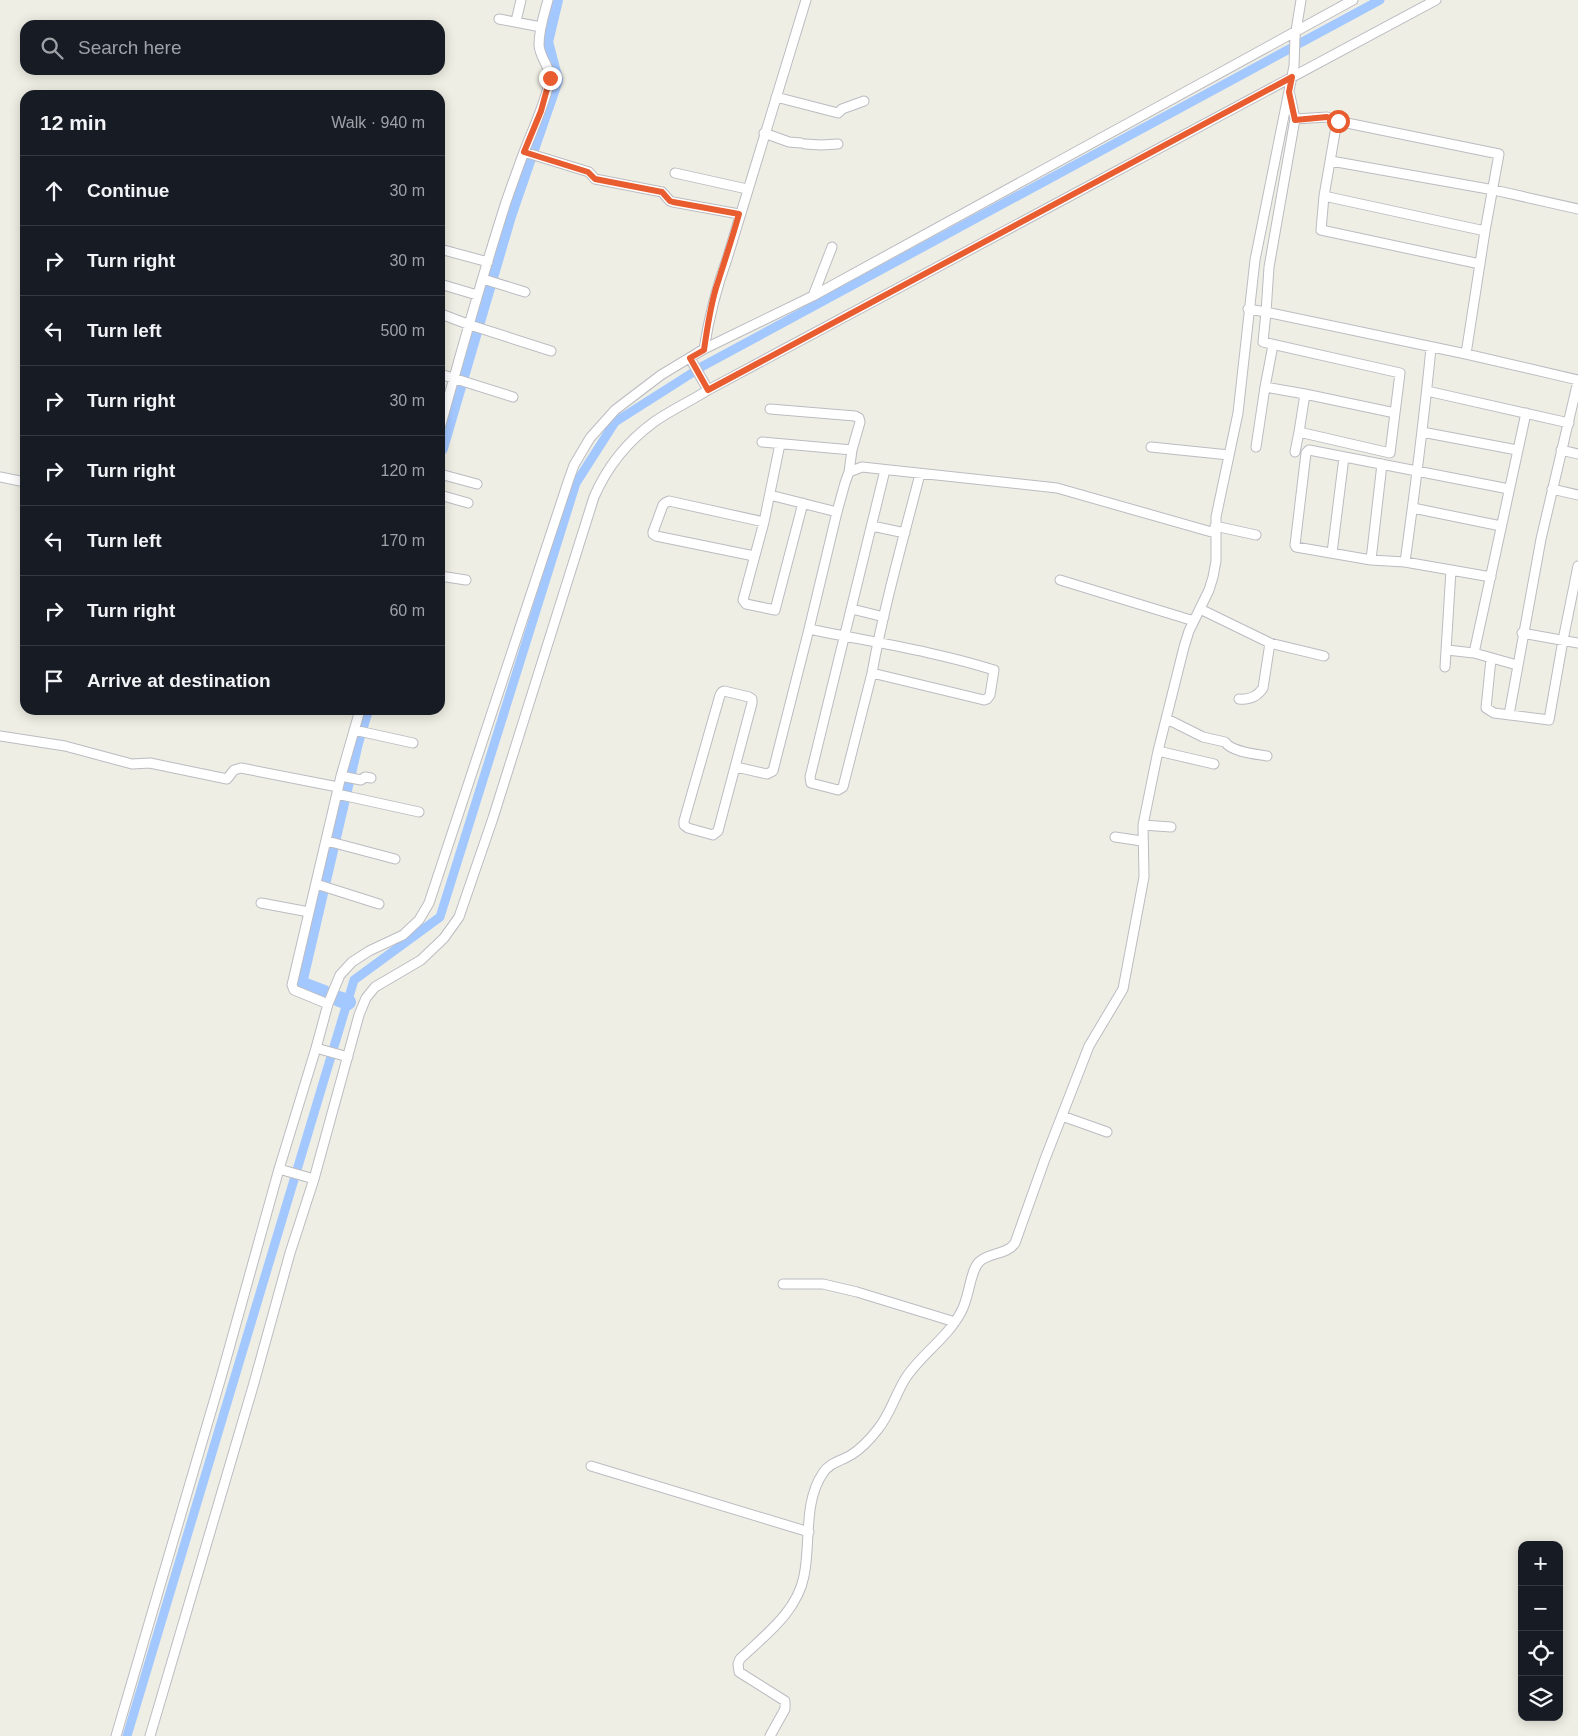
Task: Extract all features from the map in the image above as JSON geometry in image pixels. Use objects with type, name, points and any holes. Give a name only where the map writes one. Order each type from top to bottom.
[{"type":"street","points":[[516,21],[521,0]]},
{"type":"street","points":[[445,412],[474,326],[477,295],[487,280],[488,262],[541,111],[550,78],[549,68],[544,62],[539,45],[541,27],[548,0]]},
{"type":"street","points":[[704,350],[710,311],[716,288],[727,258],[806,0]]},
{"type":"street","points":[[770,1736],[785,1709],[785,1701],[740,1672],[738,1664],[740,1659],[782,1619],[796,1600],[804,1578],[809,1532],[808,1514],[814,1489],[828,1466],[852,1455],[879,1428],[907,1376],[955,1322],[966,1303],[974,1271],[979,1262],[1012,1247],[1044,1159],[1090,1046],[1123,989],[1144,877],[1143,825],[1158,752],[1184,647],[1209,590],[1216,561],[1215,530],[1238,413],[1248,309],[1261,228],[1294,66],[1301,0]]},
{"type":"street","points":[[116,1736],[281,1169],[320,1049],[328,1004],[340,975],[352,962],[369,951],[403,936],[419,920],[428,903],[459,816],[538,568],[574,465],[590,438],[615,410],[660,375],[691,360],[704,350],[813,296],[1296,34],[1354,0]]},
{"type":"street","points":[[150,1736],[254,1383],[312,1179],[344,1056],[359,1015],[366,998],[375,988],[421,960],[444,938],[459,916],[493,818],[594,497],[601,482],[630,442],[655,421],[706,387],[1436,0]]},
{"type":"street","points":[[499,19],[541,27]]},
{"type":"street","points":[[1289,92],[1295,120],[1269,267],[1263,342],[1400,373],[1390,453],[1299,432]]},
{"type":"street","points":[[776,97],[838,113],[842,109],[864,101]]},
{"type":"street","points":[[1295,120],[1327,117],[1337,122],[1499,154],[1466,354]]},
{"type":"street","points":[[1337,122],[1324,196],[1321,230],[1480,264]]},
{"type":"street","points":[[764,133],[789,142],[821,145],[838,144]]},
{"type":"street","points":[[526,153],[588,172],[595,179],[662,192],[673,202],[739,214]]},
{"type":"street","points":[[1330,161],[1494,190],[1578,209]]},
{"type":"street","points":[[675,173],[747,189]]},
{"type":"street","points":[[1324,196],[1485,232]]},
{"type":"street","points":[[813,296],[832,247]]},
{"type":"street","points":[[445,250],[488,262]]},
{"type":"street","points":[[487,280],[525,292]]},
{"type":"street","points":[[445,285],[477,295]]},
{"type":"street","points":[[1248,309],[1466,354],[1578,381],[1552,489],[1522,633],[1508,715]]},
{"type":"street","points":[[445,315],[551,351]]},
{"type":"street","points":[[1256,448],[1273,345]]},
{"type":"street","points":[[1405,562],[1431,348]]},
{"type":"street","points":[[691,360],[706,387]]},
{"type":"street","points":[[445,376],[513,397]]},
{"type":"street","points":[[1265,387],[1395,413]]},
{"type":"street","points":[[1427,390],[1569,423]]},
{"type":"street","points":[[1295,452],[1305,394]]},
{"type":"street","points":[[736,767],[767,774],[773,771],[810,629],[860,422],[859,418],[855,416],[770,409]]},
{"type":"street","points":[[1474,653],[1526,413]]},
{"type":"street","points":[[1422,432],[1517,450]]},
{"type":"street","points":[[762,442],[852,450]]},
{"type":"street","points":[[780,444],[764,522],[744,602],[775,610],[803,503]]},
{"type":"street","points":[[1151,447],[1230,455]]},
{"type":"street","points":[[1491,577],[1405,562],[1371,560],[1295,546],[1306,454],[1309,450],[1508,490]]},
{"type":"street","points":[[1561,450],[1578,454]]},
{"type":"street","points":[[1332,553],[1344,457]]},
{"type":"street","points":[[1371,560],[1382,464]]},
{"type":"street","points":[[849,472],[862,467],[1057,488],[1215,530],[1256,535]]},
{"type":"street","points":[[885,470],[810,777],[811,783],[838,790],[843,787],[920,474]]},
{"type":"street","points":[[445,475],[477,484]]},
{"type":"street","points":[[0,477],[20,481]]},
{"type":"street","points":[[1552,489],[1578,495]]},
{"type":"street","points":[[770,495],[837,512]]},
{"type":"street","points":[[445,497],[468,503]]},
{"type":"street","points":[[754,556],[656,536],[653,532],[665,502],[668,501],[764,522]]},
{"type":"street","points":[[1413,508],[1500,526]]},
{"type":"street","points":[[872,526],[905,533]]},
{"type":"street","points":[[1492,658],[1486,708],[1494,713],[1549,720],[1578,566]]},
{"type":"street","points":[[1445,667],[1452,570]]},
{"type":"street","points":[[445,577],[466,580]]},
{"type":"street","points":[[1060,580],[1194,621]]},
{"type":"street","points":[[852,609],[884,617]]},
{"type":"street","points":[[1200,609],[1270,643],[1324,656]]},
{"type":"street","points":[[810,629],[911,648],[994,670],[990,695],[984,700],[872,673]]},
{"type":"street","points":[[1522,633],[1578,643]]},
{"type":"street","points":[[1239,700],[1251,698],[1260,692],[1270,643]]},
{"type":"street","points":[[1447,650],[1474,653],[1517,665]]},
{"type":"street","points":[[722,692],[749,697],[752,700],[736,767],[716,834],[713,835],[688,828],[684,825],[722,692]]},
{"type":"street","points":[[328,1004],[292,988],[310,912],[320,885],[331,842],[340,793],[346,777],[359,715]]},
{"type":"street","points":[[1167,719],[1204,737],[1225,742],[1228,746],[1267,756]]},
{"type":"street","points":[[357,731],[413,743]]},
{"type":"street","points":[[0,736],[65,746],[132,764],[150,764],[226,779],[234,770],[240,768],[419,812]]},
{"type":"street","points":[[1158,752],[1214,764]]},
{"type":"street","points":[[346,777],[361,780],[365,777],[371,778]]},
{"type":"street","points":[[1143,825],[1171,827]]},
{"type":"street","points":[[1115,837],[1142,841]]},
{"type":"street","points":[[331,842],[395,859]]},
{"type":"street","points":[[320,885],[379,904]]},
{"type":"street","points":[[261,903],[310,912]]},
{"type":"street","points":[[320,1049],[344,1056]]},
{"type":"street","points":[[1062,1116],[1107,1132]]},
{"type":"street","points":[[281,1169],[312,1179]]},
{"type":"street","points":[[782,1284],[823,1284],[955,1322]]},
{"type":"street","points":[[590,1466],[809,1532]]},
{"type":"waterway","points":[[445,431],[508,216],[555,80],[545,42],[555,0]]},
{"type":"waterway","points":[[127,1736],[354,980],[440,917],[576,483],[615,422],[703,366],[1380,0]]},
{"type":"waterway","points":[[324,993],[303,985],[300,983],[300,979],[355,743],[363,715]]},
{"type":"waterway","points":[[339,999],[348,1002]]},
{"type":"route","points":[[550,78],[541,111],[524,152],[588,172],[595,179],[662,192],[673,202],[739,214],[710,311],[704,350],[690,358],[708,390],[1292,77],[1289,92],[1295,120],[1327,117],[1338,121]]}]
